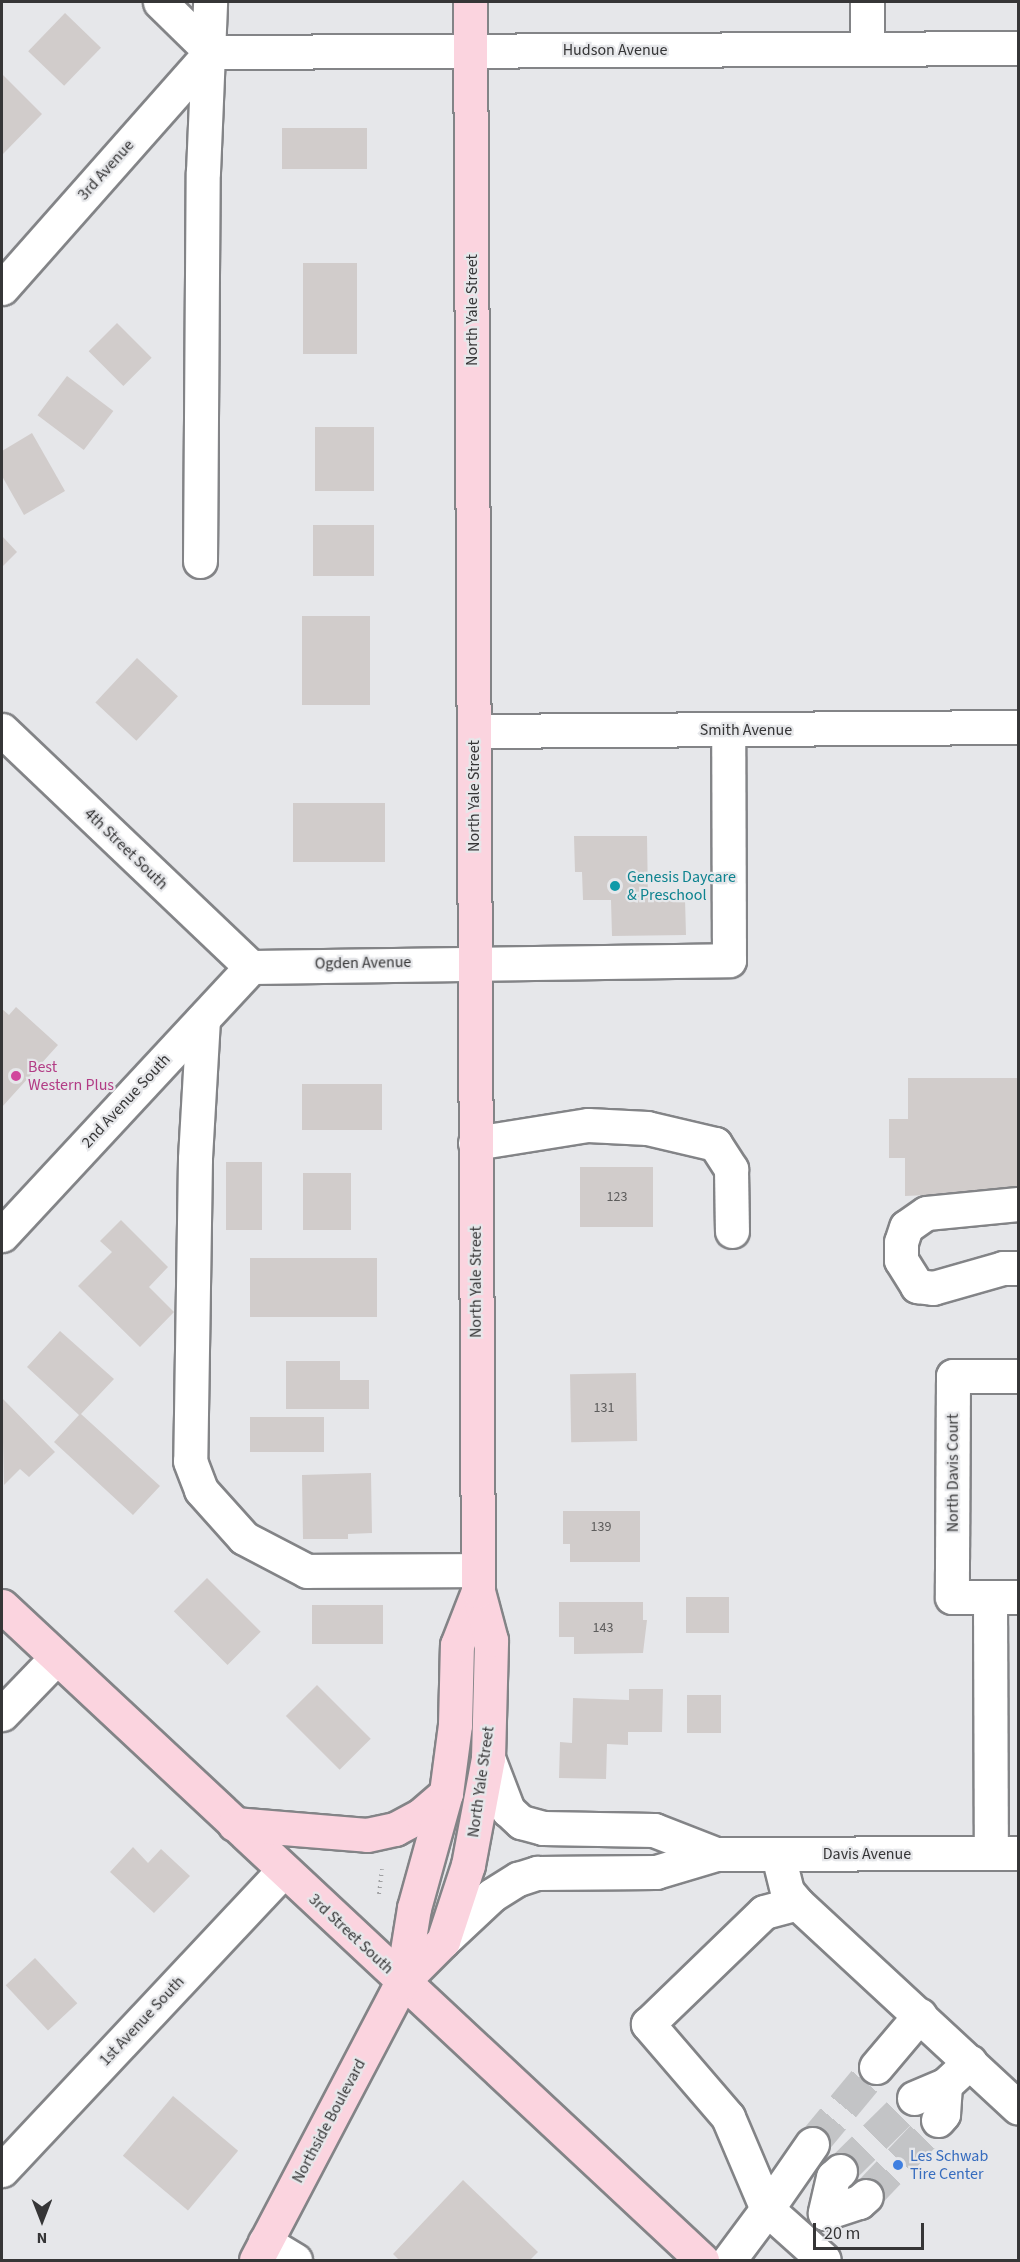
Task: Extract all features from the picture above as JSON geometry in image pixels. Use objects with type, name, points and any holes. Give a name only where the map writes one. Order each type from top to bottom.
[{"type":"main road","name":"North Yale Street","points":[[468,1865],[488,1758],[491,1640],[478,1581],[470,2]]},
{"type":"main road","name":"North Yale Street","points":[[427,1863],[446,1793],[455,1725],[457,1645],[478,1581]]},
{"type":"main road","name":"3rd Street South","points":[[2,1606],[283,1871],[702,2260]]},
{"type":"main road","points":[[234,1824],[367,1835],[395,1829],[421,1815],[446,1793]]},
{"type":"main road","name":"Northside Boulevard","points":[[402,1982],[414,1908],[427,1863]]},
{"type":"main road","name":"Northside Boulevard","points":[[261,2251],[402,1982],[443,1941],[468,1865]]},
{"type":"street","points":[[160,2],[211,52]]},
{"type":"street","points":[[200,561],[203,172],[211,52],[210,2]]},
{"type":"street","points":[[867,2],[867,49]]},
{"type":"street","name":"Hudson Avenue","points":[[211,52],[1018,48]]},
{"type":"street","name":"3rd Avenue","points":[[2,288],[211,52]]},
{"type":"street","name":"Smith Avenue","points":[[474,731],[1018,727]]},
{"type":"street","name":"4th Street South","points":[[2,730],[251,967]]},
{"type":"street","name":"Ogden Avenue","points":[[251,967],[729,960],[728,730]]},
{"type":"street","name":"2nd Avenue South","points":[[2,1235],[251,967]]},
{"type":"street","points":[[203,1019],[195,1159],[190,1461],[201,1490],[244,1538],[308,1571],[478,1581]]},
{"type":"street","points":[[475,1143],[588,1125],[646,1128],[715,1144],[731,1168],[732,1231]]},
{"type":"street","points":[[1018,1204],[926,1214],[906,1227],[901,1242],[901,1260],[918,1286],[933,1288],[1003,1268],[1018,1268]]},
{"type":"street","name":"North Davis Court","points":[[1005,1853],[1004,1597],[951,1597],[953,1376],[1018,1376]]},
{"type":"street","points":[[2,1714],[56,1658]]},
{"type":"street","name":"Davis Avenue","points":[[488,1758],[508,1810],[521,1822],[543,1828],[654,1830],[716,1854]]},
{"type":"street","name":"Davis Avenue","points":[[443,1941],[492,1895],[518,1879],[537,1873],[656,1872],[716,1854],[1005,1853]]},
{"type":"street","points":[[778,1855],[787,1891],[797,1903],[1018,2108]]},
{"type":"street","name":"1st Avenue South","points":[[2,2170],[283,1871]]},
{"type":"street","points":[[797,1903],[764,1912],[648,2024],[728,2117],[767,2209],[813,2251],[833,2177],[840,2171]]},
{"type":"street","points":[[876,2067],[920,2015]]},
{"type":"street","points":[[926,2109],[945,2085],[970,2062]]},
{"type":"street","points":[[729,2260],[812,2144]]},
{"type":"street","points":[[825,2213],[859,2202],[866,2196]]},
{"type":"street","points":[[261,2251],[295,2260]]},
{"type":"path","points":[[380,1897],[377,1887],[383,1866]]},
{"type":"building","points":[[65,13],[101,48],[64,86],[28,51]]},
{"type":"building","points":[[2,74],[42,114],[3,154],[2,152]]},
{"type":"building","points":[[282,128],[367,128],[367,169],[282,169]]},
{"type":"building","points":[[303,263],[357,263],[357,354],[303,354]]},
{"type":"building","points":[[117,323],[152,358],[123,386],[89,351]]},
{"type":"building","points":[[67,376],[113,411],[84,450],[38,415]]},
{"type":"building","points":[[315,427],[374,427],[374,491],[315,491]]},
{"type":"building","points":[[32,433],[65,491],[24,515],[2,476],[2,451]]},
{"type":"building","points":[[313,525],[374,525],[374,576],[313,576]]},
{"type":"building","points":[[2,536],[17,552],[2,567]]},
{"type":"building","points":[[302,616],[370,616],[370,705],[302,705]]},
{"type":"building","points":[[137,658],[178,696],[136,741],[95,703]]},
{"type":"building","points":[[293,803],[385,803],[385,862],[293,862]]},
{"type":"building","name":"Genesis Daycare & Preschool","points":[[574,836],[647,836],[648,899],[685,899],[686,935],[612,936],[611,900],[583,900],[582,872],[575,872]]},
{"type":"building","name":"Best Western Plus","points":[[16,1007],[58,1045],[2,1107],[2,1009],[9,1015]]},
{"type":"building","points":[[908,1078],[1018,1078],[1018,1191],[905,1196],[905,1158],[889,1158],[889,1119],[908,1119]]},
{"type":"building","points":[[302,1084],[382,1084],[382,1130],[302,1130]]},
{"type":"building","points":[[226,1162],[262,1162],[262,1230],[226,1230]]},
{"type":"building","points":[[580,1167],[653,1167],[653,1227],[580,1227]]},
{"type":"building","points":[[303,1173],[351,1173],[351,1230],[303,1230]]},
{"type":"building","points":[[121,1220],[168,1267],[149,1287],[174,1312],[140,1347],[78,1286],[112,1252],[100,1241]]},
{"type":"building","points":[[250,1258],[377,1258],[377,1317],[250,1317]]},
{"type":"building","points":[[60,1331],[114,1379],[81,1414],[160,1486],[133,1515],[54,1442],[79,1415],[27,1367]]},
{"type":"building","points":[[286,1361],[340,1361],[340,1380],[369,1380],[369,1409],[286,1409]]},
{"type":"building","points":[[636,1373],[637,1441],[571,1442],[570,1374]]},
{"type":"building","points":[[2,1398],[55,1452],[29,1477],[20,1469],[4,1485]]},
{"type":"building","points":[[250,1417],[324,1417],[324,1452],[250,1452]]},
{"type":"building","points":[[371,1473],[372,1533],[348,1534],[348,1539],[303,1539],[302,1475]]},
{"type":"building","points":[[563,1511],[640,1511],[640,1562],[570,1562],[570,1544],[563,1544]]},
{"type":"building","points":[[207,1578],[261,1632],[228,1665],[174,1611]]},
{"type":"building","points":[[686,1597],[729,1597],[729,1633],[686,1633]]},
{"type":"building","points":[[559,1602],[643,1602],[643,1620],[647,1620],[643,1653],[574,1654],[574,1637],[559,1637]]},
{"type":"building","points":[[312,1605],[383,1605],[383,1644],[312,1644]]},
{"type":"building","points":[[317,1685],[371,1739],[340,1770],[286,1716]]},
{"type":"building","points":[[629,1689],[663,1689],[662,1732],[628,1732],[628,1745],[607,1744],[606,1779],[559,1778],[560,1742],[572,1743],[573,1698],[629,1700]]},
{"type":"building","points":[[687,1695],[721,1695],[721,1733],[687,1733]]},
{"type":"building","points":[[133,1847],[148,1863],[161,1849],[190,1876],[154,1913],[110,1872]]},
{"type":"building","points":[[35,1958],[77,2003],[48,2031],[6,1985]]},
{"type":"building","points":[[173,2096],[238,2151],[188,2210],[123,2156]]},
{"type":"building","points":[[463,2180],[538,2252],[530,2260],[399,2260],[393,2254]]},
{"type":"tunnel","points":[[812,2144],[876,2067]]},
{"type":"tunnel","points":[[840,2171],[914,2098]]},
{"type":"tunnel","points":[[866,2196],[938,2120]]},
{"type":"place","name":"Genesis Daycare & Preschool","points":[[615,886]]},
{"type":"place","name":"Best Western Plus","points":[[16,1076]]},
{"type":"place","name":"Les Schwab Tire Center","points":[[898,2165]]}]
